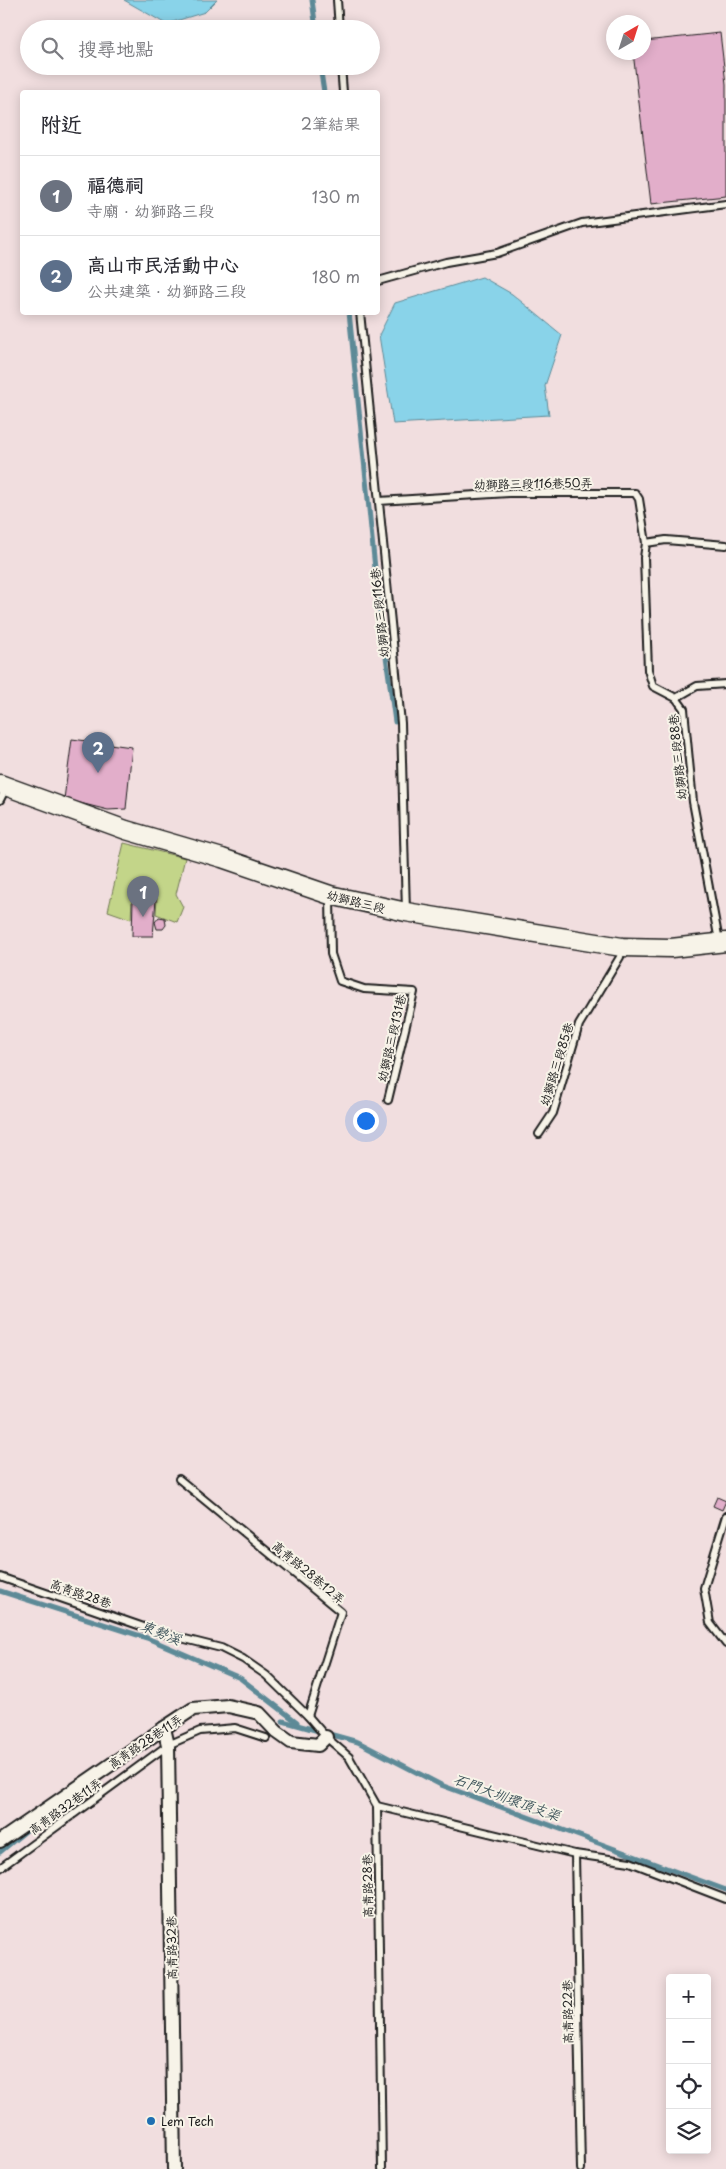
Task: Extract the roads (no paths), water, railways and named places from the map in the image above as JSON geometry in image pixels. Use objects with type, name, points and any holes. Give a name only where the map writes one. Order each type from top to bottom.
[{"type":"street","name":"幼獅路三段","points":[[2,791],[222,858],[330,895],[406,912],[622,947],[671,948],[723,942]]},
{"type":"street","name":"高青路28巷11弄","points":[[0,1841],[193,1709],[228,1706],[259,1713],[277,1732],[290,1742],[318,1745],[326,1737]]},
{"type":"street","name":"高青路32巷","points":[[164,1728],[168,1745],[174,2169]]},
{"type":"lane","points":[[336,0],[338,20]]},
{"type":"lane","points":[[342,75],[343,90]]},
{"type":"lane","points":[[380,280],[446,262],[496,254],[582,224],[726,204]]},
{"type":"lane","name":"幼獅路三段116巷","points":[[360,315],[401,723],[406,912]]},
{"type":"lane","name":"幼獅路三段116巷50弄","points":[[379,501],[510,492],[635,493],[639,499],[646,543]]},
{"type":"lane","points":[[646,543],[666,540],[726,545]]},
{"type":"lane","name":"幼獅路三段88巷","points":[[646,543],[644,558],[648,670],[653,686],[676,698],[684,709],[693,802],[723,942]]},
{"type":"lane","points":[[676,698],[697,686],[726,684]]},
{"type":"lane","name":"幼獅路三段131巷","points":[[330,895],[331,954],[340,982],[364,989],[414,992],[388,1100]]},
{"type":"lane","name":"幼獅路三段85巷","points":[[539,1134],[553,1113],[579,1025],[620,957],[622,947]]},
{"type":"lane","name":"高青路28巷12弄","points":[[179,1479],[341,1612],[308,1716]]},
{"type":"lane","points":[[726,1516],[704,1588],[710,1623],[726,1644]]},
{"type":"lane","name":"高青路28巷","points":[[0,1577],[161,1633],[221,1648],[243,1659],[266,1675],[308,1716],[326,1737],[349,1757],[377,1806],[382,2169]]},
{"type":"lane","name":"高青路32巷11弄","points":[[0,1868],[168,1745],[200,1731],[234,1728],[266,1738]]},
{"type":"lane","points":[[377,1806],[575,1854],[630,1862],[726,1899]]},
{"type":"lane","name":"高青路22巷","points":[[575,1854],[581,2169]]},
{"type":"water","points":[[124,0],[217,0],[205,12],[179,20],[159,20]]},
{"type":"water","points":[[482,277],[512,294],[562,335],[545,386],[549,415],[393,424],[379,335],[395,303]]},
{"type":"waterway","points":[[312,0],[315,20]]},
{"type":"waterway","points":[[321,75],[324,90]]},
{"type":"waterway","points":[[349,315],[378,598],[395,722]]},
{"type":"waterway","name":"東勢溪","points":[[0,1591],[147,1638],[240,1678],[297,1722]]},
{"type":"waterway","name":"石門大圳環頂支渠","points":[[283,1721],[358,1742],[441,1785],[726,1890]]},
{"type":"waterway","name":"石門大圳環頂支渠","points":[[0,1852],[34,1824]]},
{"type":"place","name":"高山市民活動中心","points":[[98,773]]},
{"type":"place","name":"福德祠","points":[[143,917]]},
{"type":"place","name":"Lem Tech","points":[[151,2121]]}]
